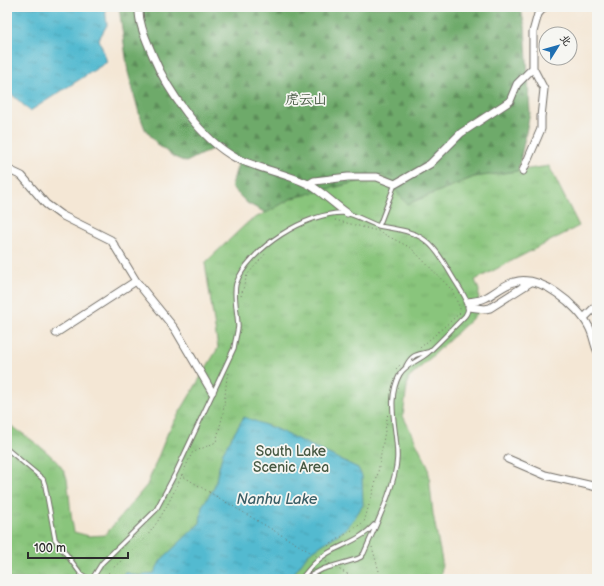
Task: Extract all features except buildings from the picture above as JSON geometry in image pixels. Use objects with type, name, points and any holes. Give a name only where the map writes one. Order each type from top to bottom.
[{"type":"street","points":[[139,7],[142,30],[158,68],[178,102],[195,123],[218,145],[236,158],[308,184],[346,213]]},
{"type":"street","points":[[523,171],[541,129],[544,89],[533,68],[532,32],[538,14],[544,7]]},
{"type":"street","points":[[308,184],[314,181],[355,177],[377,177],[395,184],[430,164],[461,133],[510,101],[517,84],[533,68]]},
{"type":"street","points":[[7,169],[22,176],[46,204],[61,215],[112,240],[136,281],[176,329],[212,392]]},
{"type":"street","points":[[56,334],[136,281]]},
{"type":"street","points":[[468,305],[484,299],[504,286],[516,281],[532,282],[561,296],[574,306],[590,328],[597,350]]},
{"type":"street","points":[[468,305],[485,309],[490,308],[532,282]]},
{"type":"street","points":[[584,318],[597,306]]},
{"type":"street","points":[[508,459],[545,475],[597,487]]},
{"type":"lane","points":[[379,226],[395,184]]},
{"type":"lane","points":[[7,449],[43,479],[55,540],[81,574],[91,579],[102,562],[156,510],[176,472],[212,392],[234,348],[238,327],[236,285],[245,268],[263,248],[289,229],[328,214],[346,213],[379,226],[411,232],[424,239],[436,251],[468,305],[468,312],[465,316],[429,352],[420,360],[406,366]]},
{"type":"lane","points":[[303,579],[323,569],[361,557],[370,539],[391,486],[397,458],[392,408],[396,382],[400,373],[414,355],[429,352]]},
{"type":"lane","points":[[303,579],[316,561],[327,553],[367,532],[376,523]]},
{"type":"path","points":[[333,219],[378,231],[411,248],[452,290],[462,312],[418,350]]},
{"type":"path","points":[[240,298],[247,275],[268,252]]},
{"type":"path","points":[[395,372],[397,367],[402,363]]},
{"type":"path","points":[[103,579],[109,571],[139,545],[161,518],[192,452],[216,442],[224,414],[227,377],[230,370]]},
{"type":"path","points":[[324,550],[364,522],[377,478],[388,412]]},
{"type":"path","points":[[176,472],[347,574],[361,579]]},
{"type":"path","points":[[370,539],[381,578],[379,579]]},
{"type":"path","points":[[311,560],[317,555]]},
{"type":"green space","name":"虎云山","points":[[119,7],[520,7],[525,26],[530,113],[518,171],[474,177],[407,204],[383,175],[292,198],[266,213],[247,203],[231,187],[238,164],[214,148],[186,162],[174,157],[158,145],[145,129],[128,72]]},
{"type":"green space","name":"South Lake Scenic Area","points":[[549,166],[579,226],[475,280],[479,290],[478,313],[408,379],[403,416],[428,466],[433,514],[442,561],[441,579],[7,579],[7,423],[42,448],[59,464],[64,472],[67,479],[74,532],[89,536],[105,535],[147,485],[168,432],[218,348],[205,263],[248,222],[292,198],[384,175],[407,204],[474,177]]},
{"type":"water","points":[[7,7],[105,7],[107,25],[99,39],[107,62],[30,111],[7,90]]},
{"type":"water","name":"Nanhu Lake","points":[[244,417],[276,429],[358,468],[362,476],[363,505],[354,519],[343,531],[308,554],[290,579],[119,579],[125,572],[138,576],[154,573],[161,560],[200,523],[202,506],[214,488],[223,452]]}]
